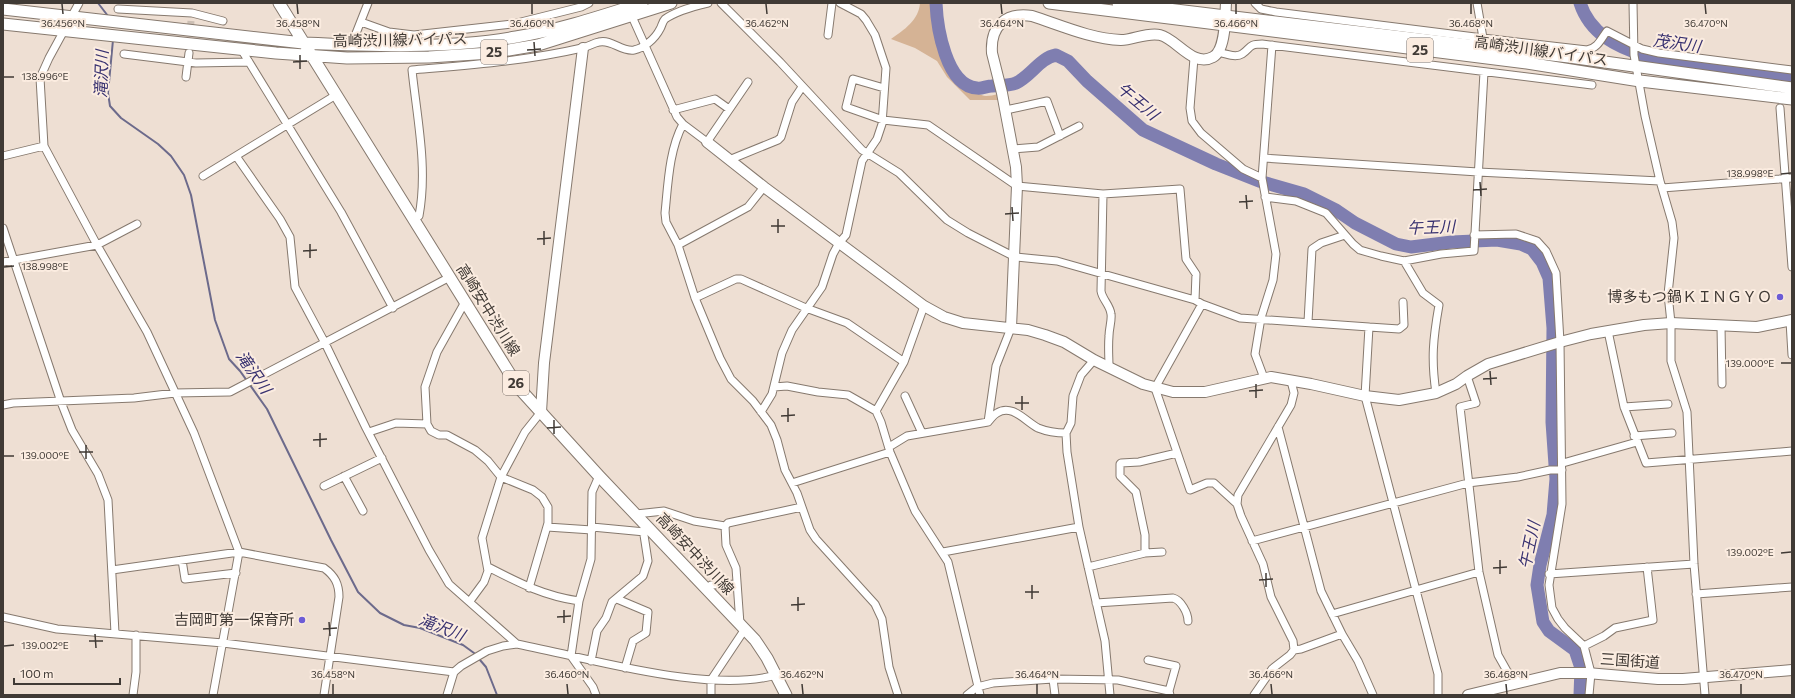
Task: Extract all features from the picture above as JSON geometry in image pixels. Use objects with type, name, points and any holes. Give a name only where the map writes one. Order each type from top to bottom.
[{"type":"main road","name":"高崎安中渋川線","points":[[279,3],[518,387],[599,476],[636,514],[645,529],[742,627],[767,658],[786,695]]},
{"type":"main road","name":"高崎渋川線バイパス","points":[[3,24],[241,49],[347,58],[414,57],[491,53],[538,45],[642,3]]},
{"type":"main road","name":"高崎渋川線バイパス","points":[[3,9],[303,43],[351,46],[429,44],[515,37],[629,9],[671,3]]},
{"type":"main road","name":"高崎渋川線バイパス","points":[[1049,3],[1637,66],[1792,88]]},
{"type":"main road","name":"高崎渋川線バイパス","points":[[1118,3],[1225,21],[1640,80],[1792,99]]},
{"type":"street","points":[[79,3],[49,58],[40,78],[44,146],[97,245],[147,332],[194,433],[239,552],[213,695]]},
{"type":"street","points":[[351,46],[368,3]]},
{"type":"street","points":[[361,22],[401,35],[422,35],[513,24],[581,7],[589,3]]},
{"type":"street","points":[[414,219],[418,216],[422,200],[422,156],[412,70],[490,64],[582,48],[607,41],[629,50],[644,46],[660,30],[664,20],[683,11],[708,3]]},
{"type":"street","points":[[721,3],[867,153],[899,173],[947,220],[968,233],[1015,257],[1057,261],[1195,300],[1240,318],[1261,318],[1399,329],[1404,325],[1402,302]]},
{"type":"street","points":[[828,35],[832,3]]},
{"type":"street","points":[[761,412],[774,387],[782,353],[792,330],[822,287],[833,254],[839,243],[846,235],[862,161],[877,139],[883,120],[886,68],[884,61],[871,27],[861,14],[840,3]]},
{"type":"street","points":[[988,422],[996,366],[1011,328],[1017,186],[1013,149],[992,46],[994,33],[1001,22],[1011,16],[1032,16],[1103,38],[1122,40],[1152,34],[1159,35],[1175,42],[1194,58],[1207,59],[1212,58],[1219,52],[1225,21],[1226,3]]},
{"type":"street","points":[[1255,3],[1261,9],[1276,12],[1587,50],[1593,49],[1600,42],[1607,31],[1634,50],[1642,49],[1659,53],[1792,70]]},
{"type":"street","points":[[1276,12],[1277,3]]},
{"type":"street","points":[[1477,3],[1483,38]]},
{"type":"street","points":[[1632,3],[1634,50],[1645,116],[1661,184],[1672,222],[1674,238],[1668,294],[1671,323],[1671,361],[1687,412],[1694,564],[1705,695]]},
{"type":"street","points":[[118,9],[223,21]]},
{"type":"street","points":[[629,9],[673,110],[683,124],[728,160],[924,306],[944,317],[958,322],[1034,332],[1064,342],[1109,368],[1155,388],[1173,392],[1205,392],[1271,377],[1312,384],[1365,396],[1399,400],[1436,393],[1456,384],[1488,364],[1555,343],[1608,331],[1644,325],[1671,323],[1758,327],[1791,320],[1792,355]]},
{"type":"street","points":[[1219,52],[1240,55],[1253,44],[1272,45],[1592,85]]},
{"type":"street","points":[[1264,378],[1255,354],[1261,318],[1273,280],[1276,254],[1262,179],[1272,45]]},
{"type":"street","points":[[470,601],[484,582],[488,571],[482,538],[501,477],[525,432],[541,412],[544,363],[582,48]]},
{"type":"street","points":[[241,49],[341,212],[393,308]]},
{"type":"street","points":[[186,77],[189,53]]},
{"type":"street","points":[[124,54],[196,64],[249,62]]},
{"type":"street","points":[[1194,58],[1190,108],[1192,121],[1201,133],[1242,170],[1262,179]]},
{"type":"street","points":[[1265,195],[1296,201],[1326,213],[1345,236],[1360,250],[1386,258],[1404,261],[1474,250],[1484,72]]},
{"type":"street","points":[[884,88],[853,78],[846,107],[883,120],[928,125],[1017,186],[1103,194],[1180,189],[1186,259],[1196,274],[1195,300]]},
{"type":"street","points":[[707,142],[748,82]]},
{"type":"street","points":[[728,160],[778,140],[781,137],[792,102],[802,87]]},
{"type":"street","points":[[203,176],[286,124],[336,95]]},
{"type":"street","points":[[673,110],[715,99],[729,110]]},
{"type":"street","points":[[1006,110],[1047,101],[1060,136]]},
{"type":"street","points":[[1780,108],[1789,178],[1792,267]]},
{"type":"street","points":[[683,124],[677,134],[672,156],[665,214],[666,222],[678,245],[695,298],[730,379],[753,401],[771,425],[777,440],[785,470],[792,483],[810,530],[816,539],[874,604],[882,618],[889,667],[898,695]]},
{"type":"street","points":[[1013,149],[1038,147],[1079,126]]},
{"type":"street","points":[[3,156],[44,146]]},
{"type":"street","points":[[236,156],[280,219],[290,237],[295,286],[429,550],[449,584],[517,644]]},
{"type":"street","points":[[1264,158],[1661,184],[1789,178]]},
{"type":"street","points":[[678,245],[748,207],[764,187]]},
{"type":"street","points":[[1103,194],[1101,273],[1102,296],[1111,313],[1108,342],[1109,368]]},
{"type":"street","points":[[3,262],[97,245],[137,224]]},
{"type":"street","points":[[3,228],[60,400],[72,430],[98,474],[108,500],[116,633]]},
{"type":"street","points":[[1474,236],[1516,234],[1537,241],[1546,251],[1552,263],[1557,282],[1555,343],[1562,468],[1562,504],[1549,586],[1552,608],[1564,628],[1584,646],[1589,673],[1589,695]]},
{"type":"street","points":[[1308,322],[1312,249],[1321,243],[1345,236]]},
{"type":"street","points":[[1404,261],[1423,292],[1439,305],[1433,337],[1432,366],[1436,393]]},
{"type":"street","points":[[3,405],[14,402],[134,398],[175,393],[230,392],[450,277]]},
{"type":"street","points":[[695,298],[741,278],[806,308],[847,323],[904,362]]},
{"type":"street","points":[[465,302],[437,352],[425,387],[427,424],[431,431],[439,435],[447,435],[475,450],[488,461],[501,477],[533,490],[542,497],[548,506],[549,516],[529,588]]},
{"type":"street","points":[[1202,304],[1155,388],[1190,490],[1207,483],[1214,482],[1237,504],[1263,564],[1271,597],[1293,641],[1294,650]]},
{"type":"street","points":[[876,411],[904,362],[924,306]]},
{"type":"street","points":[[1721,326],[1722,384]]},
{"type":"street","points":[[1369,327],[1365,396],[1438,674],[1438,695]]},
{"type":"street","points":[[1608,331],[1624,407],[1646,463],[1792,451]]},
{"type":"street","points":[[1094,360],[1082,375],[1072,396],[1070,423],[1066,433],[1067,452],[1079,527],[1105,641],[1110,695]]},
{"type":"street","points":[[1467,376],[1476,403],[1460,407],[1479,572],[1498,655],[1507,671],[1518,682]]},
{"type":"street","points":[[1237,504],[1238,495],[1247,477],[1294,399],[1291,381]]},
{"type":"street","points":[[774,387],[787,386],[818,392],[848,395],[876,411],[889,449],[915,511],[943,552],[952,572],[980,695]]},
{"type":"street","points":[[905,396],[922,433]]},
{"type":"street","points":[[1624,407],[1668,404]]},
{"type":"street","points":[[792,483],[889,449],[907,436],[988,422],[996,413],[1008,410],[1014,412],[1037,427],[1053,433],[1066,433]]},
{"type":"street","points":[[369,432],[396,423],[427,424]]},
{"type":"street","points":[[1278,427],[1321,591],[1342,634],[1358,661],[1373,695]]},
{"type":"street","points":[[1252,541],[1468,483],[1518,477],[1562,468],[1636,439],[1672,432]]},
{"type":"street","points":[[1145,553],[1145,535],[1136,492],[1120,476],[1120,464],[1139,462],[1177,453]]},
{"type":"street","points":[[324,486],[382,458]]},
{"type":"street","points":[[344,476],[363,511]]},
{"type":"street","points":[[596,695],[593,687],[571,656],[579,601],[591,559],[592,492],[599,476]]},
{"type":"street","points":[[636,514],[664,511],[694,521],[725,526],[728,523],[802,507]]},
{"type":"street","points":[[711,695],[711,680],[742,627],[736,568],[726,545],[725,526]]},
{"type":"street","points":[[546,527],[645,529],[648,561],[643,576],[612,602],[606,618],[597,631],[591,661]]},
{"type":"street","points":[[943,552],[1079,527]]},
{"type":"street","points":[[112,570],[239,552],[324,568],[339,585],[340,597],[324,695]]},
{"type":"street","points":[[1088,567],[1145,553],[1162,552]]},
{"type":"street","points":[[182,560],[185,579],[236,573]]},
{"type":"street","points":[[1550,574],[1694,564]]},
{"type":"street","points":[[488,567],[529,588],[558,598],[579,601]]},
{"type":"street","points":[[1584,646],[1604,636],[1615,628],[1653,620],[1647,567]]},
{"type":"street","points":[[1332,614],[1479,572]]},
{"type":"street","points":[[706,589],[711,585],[737,584]]},
{"type":"street","points":[[1696,594],[1792,587]]},
{"type":"street","points":[[1096,603],[1173,598],[1177,599],[1188,616],[1188,621]]},
{"type":"street","points":[[617,599],[648,612],[646,633],[633,641],[624,668]]},
{"type":"street","points":[[3,617],[57,629],[223,643],[330,658],[454,672]]},
{"type":"street","points":[[1254,695],[1272,669],[1294,650],[1302,649],[1342,634]]},
{"type":"street","points":[[133,695],[136,672],[136,635]]},
{"type":"street","points":[[447,695],[454,672],[461,666],[487,651],[503,646],[517,644],[624,668],[711,680],[760,679],[777,675]]},
{"type":"street","points":[[967,695],[978,687],[993,684],[1053,679],[1108,679],[1129,681],[1169,693],[1176,666],[1148,660]]},
{"type":"street","name":"三国街道","points":[[1468,695],[1499,691],[1518,682],[1560,673],[1589,673],[1658,679],[1703,679],[1792,670]]},
{"type":"street","points":[[1053,679],[1055,695]]},
{"type":"shaded area","points":[[920,3],[934,3],[936,29],[939,43],[943,56],[956,78],[965,87],[977,93],[985,96],[998,94],[1000,100],[970,100],[947,77],[937,61],[915,48],[891,39],[910,24],[917,15]]},
{"type":"waterway","name":"滝沢川","points":[[98,3],[108,16]]},
{"type":"waterway","name":"午王川","points":[[936,3],[938,26],[945,54],[951,67],[966,85],[979,88],[1013,84],[1021,80],[1040,63],[1056,55],[1068,61],[1087,81],[1143,130],[1216,164],[1259,181],[1304,194],[1336,210],[1355,223],[1396,244],[1411,247],[1452,242],[1497,240],[1521,244],[1532,249],[1542,262],[1549,278],[1553,328],[1552,422],[1556,479],[1553,515],[1540,565],[1537,585],[1543,622],[1549,631],[1575,650],[1581,668],[1580,695]]},
{"type":"waterway","name":"茂沢川","points":[[1580,3],[1590,23],[1606,38],[1625,48],[1646,56],[1792,77]]},
{"type":"waterway","name":"滝沢川","points":[[113,40],[108,93],[110,106],[121,118],[158,144],[171,156],[184,175],[191,195],[215,320],[229,359],[240,371],[267,409],[358,592],[380,613],[404,625],[420,628],[463,645],[474,653],[486,667],[497,695]]},
{"type":"tunnel","points":[[189,47],[191,21]]},
{"type":"place","name":"博多もつ鍋ＫＩＮＧＹＯ","points":[[1780,297]]},
{"type":"place","name":"吉岡町第一保育所","points":[[302,620]]}]
